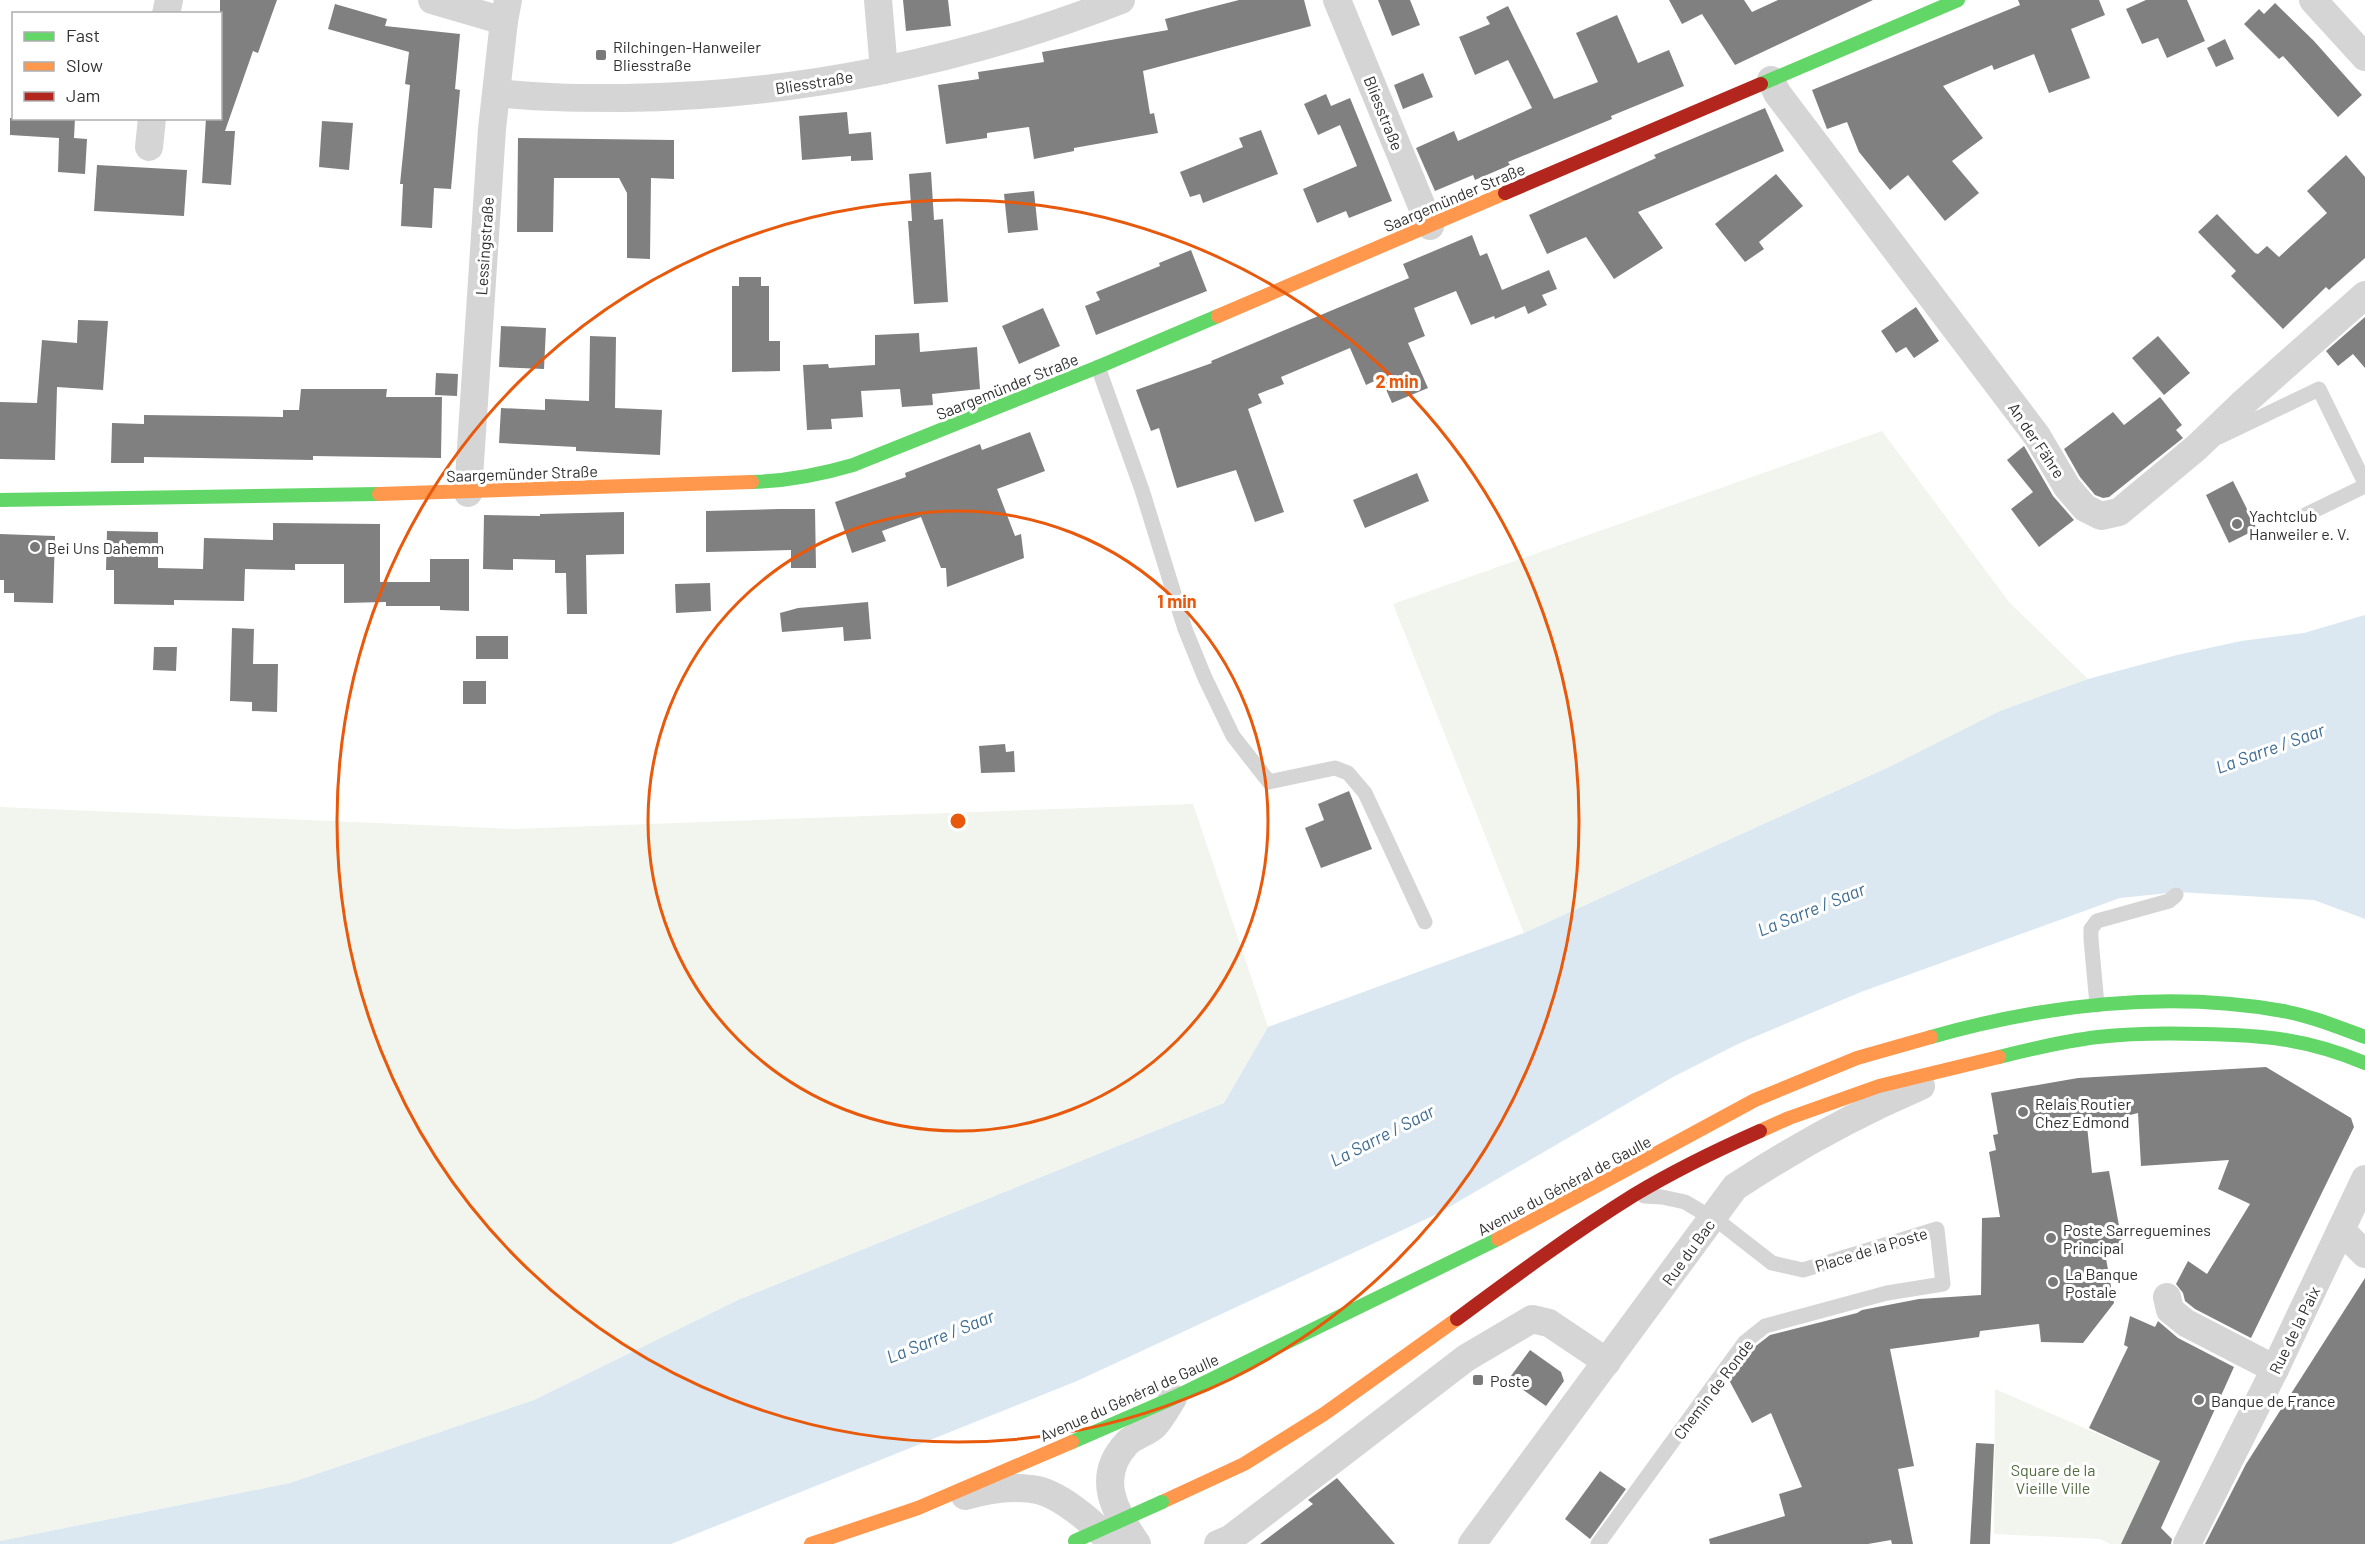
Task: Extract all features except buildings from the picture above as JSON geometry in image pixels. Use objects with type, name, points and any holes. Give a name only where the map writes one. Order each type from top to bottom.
[{"type":"main road","name":"Saargemünder Straße","points":[[0,500],[468,493],[782,481],[818,475],[853,465],[1098,368],[1958,0]]},
{"type":"main road","name":"Avenue du Général de Gaulle","points":[[811,1544],[918,1508],[1173,1398],[1496,1241],[1755,1100],[1857,1058],[1942,1034],[2029,1015],[2097,1005],[2156,1002],[2200,1002],[2244,1006],[2319,1020],[2365,1037]]},
{"type":"main road","points":[[1071,1543],[1244,1464],[1324,1414],[1419,1348],[1518,1274],[1635,1195],[1718,1150],[1789,1118],[1879,1086],[1987,1059],[2098,1037],[2199,1033],[2252,1035],[2301,1041],[2365,1063]]},
{"type":"main road","points":[[830,1544],[918,1508]]},
{"type":"street","points":[[432,0],[506,10]]},
{"type":"street","points":[[878,0],[884,70]]},
{"type":"street","name":"Bliesstraße","points":[[497,93],[546,98],[687,97],[795,85],[946,57],[1032,33],[1121,0]]},
{"type":"street","name":"Bliesstraße","points":[[1337,0],[1430,225]]},
{"type":"street","points":[[2313,0],[2365,57]]},
{"type":"street","name":"Lessingstraße","points":[[468,493],[492,129],[506,10]]},
{"type":"street","name":"An der Fähre","points":[[1771,80],[1777,93],[2037,436],[2067,486],[2085,508],[2101,516],[2119,512],[2196,448],[2365,295]]},
{"type":"street","points":[[149,147],[152,120]]},
{"type":"street","name":"Rue du Bac","points":[[1472,1544],[1735,1187],[1792,1151],[1886,1102],[1987,1059]]},
{"type":"street","name":"Rue de la Paix","points":[[2187,1544],[2275,1369],[2365,1179]]},
{"type":"street","points":[[2341,1230],[2365,1254]]},
{"type":"street","points":[[2167,1297],[2170,1310],[2186,1323],[2275,1369]]},
{"type":"street","points":[[1218,1544],[1230,1539],[1466,1358],[1532,1319],[1549,1323],[1607,1362]]},
{"type":"street","points":[[1137,1544],[1127,1530],[1110,1494],[1109,1475],[1114,1459],[1129,1441],[1154,1426],[1173,1398]]},
{"type":"street","points":[[918,1508],[980,1492],[1033,1489],[1073,1508],[1111,1544]]},
{"type":"lane","points":[[1098,368],[1142,490],[1185,629],[1205,678],[1233,736],[1269,782],[1335,768],[1348,773],[1365,793],[1425,922]]},
{"type":"lane","points":[[2196,448],[2319,389],[2365,485],[2301,517]]},
{"type":"lane","points":[[2097,1005],[2091,929],[2097,921],[2169,902],[2176,896]]},
{"type":"lane","name":"Place de la Poste","points":[[1635,1195],[1685,1202],[1722,1224],[1772,1263],[1803,1270],[1937,1229],[1943,1284]]},
{"type":"lane","name":"Chemin de Ronde","points":[[1598,1544],[1745,1341],[1758,1331],[1765,1326],[1887,1293],[1943,1284]]},
{"type":"green space","points":[[1882,431],[2009,602],[2088,679],[2000,711],[1889,767],[1524,933],[1393,604]]},
{"type":"green space","points":[[1193,804],[1268,1027],[1224,1103],[738,1300],[534,1400],[290,1483],[0,1541],[0,807],[514,829]]},
{"type":"green space","name":"Square de la Vieille Ville","points":[[1995,1389],[2160,1461],[2121,1544],[2110,1544],[2100,1539],[1994,1534]]},
{"type":"water","name":"La Sarre / Saar","points":[[2365,615],[2365,919],[2314,900],[2179,892],[2120,898],[1861,992],[1740,1043],[1673,1077],[1437,1214],[1077,1381],[671,1544],[0,1544],[0,1541],[290,1483],[534,1400],[738,1300],[1224,1103],[1268,1027],[1524,933],[1889,767],[2000,711],[2088,679],[2177,655],[2241,641],[2304,633]]},
{"type":"traffic: fast","points":[[1761,84],[1958,0]]},
{"type":"traffic: fast","points":[[752,482],[803,477],[853,465],[1098,367],[1218,316]]},
{"type":"traffic: fast","points":[[0,500],[379,494]]},
{"type":"traffic: fast","points":[[1931,1037],[2017,1016],[2106,1004],[2150,1002],[2195,1002],[2283,1011],[2365,1037]]},
{"type":"traffic: fast","points":[[1999,1057],[2098,1037],[2190,1034],[2286,1040],[2324,1048],[2365,1063]]},
{"type":"traffic: fast","points":[[1072,1442],[1173,1398],[1498,1239]]},
{"type":"traffic: fast","points":[[1075,1541],[1162,1502]]},
{"type":"traffic: slow","points":[[1218,316],[1505,193]]},
{"type":"traffic: slow","points":[[379,494],[752,482]]},
{"type":"traffic: slow","points":[[1498,1239],[1755,1100],[1857,1058],[1931,1037]]},
{"type":"traffic: slow","points":[[1760,1131],[1789,1118],[1879,1086],[1999,1057]]},
{"type":"traffic: slow","points":[[1162,1502],[1244,1464],[1324,1414],[1457,1319]]},
{"type":"traffic: slow","points":[[811,1544],[918,1508],[1072,1442]]},
{"type":"traffic: jam","points":[[1505,193],[1761,84]]},
{"type":"traffic: jam","points":[[1457,1319],[1611,1209],[1696,1161],[1760,1131]]},
{"type":"place","name":"Rilchingen-Hanweiler Bliesstraße","points":[[601,55]]},
{"type":"place","name":"Yachtclub Hanweiler e. V.","points":[[2237,524]]},
{"type":"place","name":"Bei Uns Dahemm","points":[[35,547]]},
{"type":"place","name":"Relais Routier Chez Edmond","points":[[2023,1112]]},
{"type":"place","name":"Poste Sarreguemines Principal","points":[[2051,1238]]},
{"type":"place","name":"La Banque Postale","points":[[2053,1282]]},
{"type":"place","name":"Poste","points":[[1478,1380]]},
{"type":"place","name":"Banque de France","points":[[2199,1400]]}]
